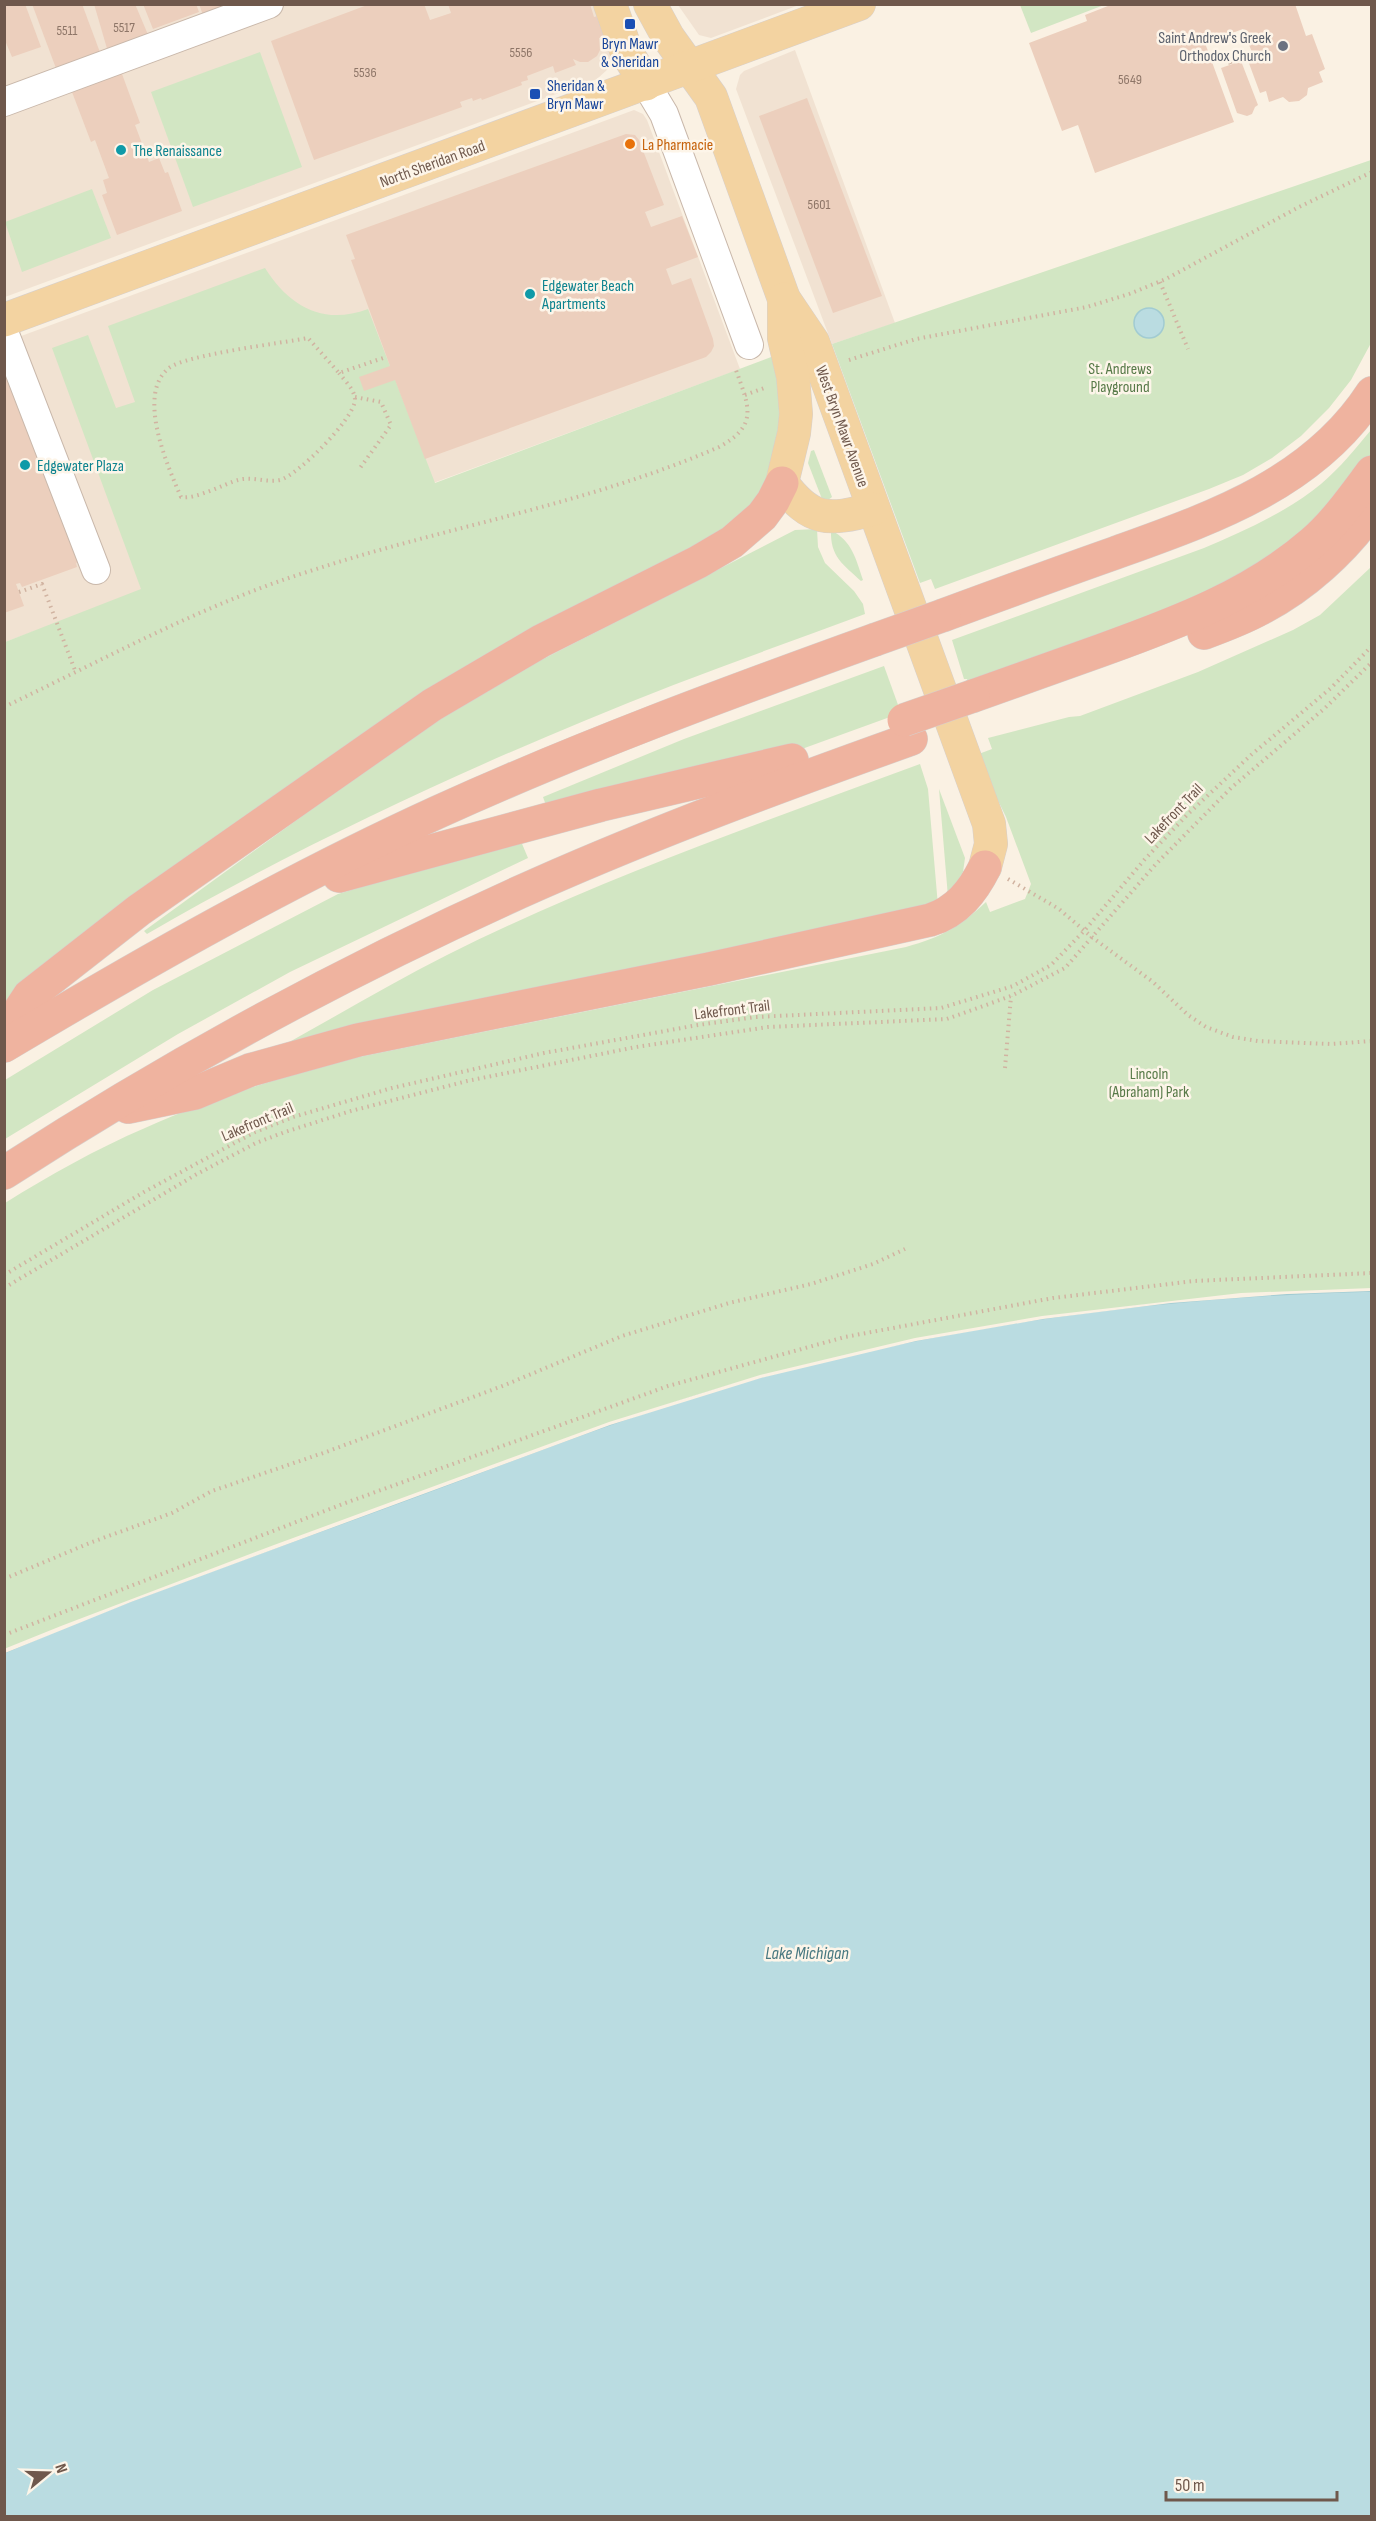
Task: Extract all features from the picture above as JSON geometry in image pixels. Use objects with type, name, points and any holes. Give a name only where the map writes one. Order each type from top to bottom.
[{"type":"highway","points":[[4,1046],[120,978],[272,895],[389,835],[523,775],[658,719],[1201,521],[1257,496],[1303,467],[1335,439],[1371,393]]},
{"type":"highway","points":[[4,1173],[96,1114],[282,1010],[389,955],[538,884],[907,730],[976,705],[1168,626],[1241,592],[1266,577],[1314,541],[1349,504],[1371,472]]},
{"type":"highway","points":[[4,1035],[29,996],[139,910],[432,705],[541,641],[713,554],[732,542],[762,516],[782,483]]},
{"type":"highway","points":[[976,705],[1201,635],[1261,609],[1318,568],[1343,545],[1371,510]]},
{"type":"highway","points":[[272,895],[601,805],[766,768],[907,730]]},
{"type":"highway","points":[[96,1114],[195,1094],[250,1070],[358,1040],[709,969],[937,918],[954,908],[975,886],[985,867]]},
{"type":"main road","points":[[610,4],[627,52],[646,84]]},
{"type":"main road","name":"West Bryn Mawr Avenue","points":[[650,4],[668,38],[711,97],[784,299],[813,342],[989,824],[992,834],[985,867]]},
{"type":"main road","name":"North Sheridan Road","points":[[4,320],[859,4]]},
{"type":"main road","points":[[784,299],[784,338],[793,377],[796,414],[790,456],[782,483],[805,509],[820,515],[846,516],[873,509]]},
{"type":"street","points":[[4,102],[268,4]]},
{"type":"street","points":[[646,84],[664,114],[749,345]]},
{"type":"street","points":[[4,332],[96,570]]},
{"type":"path","points":[[1228,57],[1231,65]]},
{"type":"path","points":[[844,362],[916,339],[1087,307],[1160,282],[1299,207],[1371,172]]},
{"type":"path","points":[[1160,282],[1188,349]]},
{"type":"path","points":[[355,397],[350,412],[323,445],[293,474],[280,480],[241,479],[186,498],[181,497],[158,432],[153,402],[159,379],[170,366],[194,358],[308,338],[339,373],[355,397],[381,402],[390,425],[360,468]]},
{"type":"path","points":[[339,373],[386,357]]},
{"type":"path","points":[[4,707],[209,610],[306,572],[551,506],[719,447],[737,436],[748,415],[748,403],[736,370]]},
{"type":"path","points":[[19,592],[42,584],[76,673]]},
{"type":"path","name":"Lakefront Trail","points":[[4,1275],[212,1153],[255,1132],[293,1117],[392,1088],[544,1053],[698,1025],[756,1017],[941,1008],[981,997],[1035,975],[1051,965],[1084,931],[1145,859],[1188,814],[1251,755],[1331,688],[1371,646]]},
{"type":"path","name":"Lakefront Trail","points":[[4,1288],[188,1179],[256,1143],[351,1111],[478,1079],[636,1047],[768,1027],[946,1019],[1011,996],[1065,968],[1156,864],[1231,788],[1325,708],[1371,662]]},
{"type":"path","points":[[985,867],[1049,902],[1159,987],[1196,1021],[1220,1033],[1258,1041],[1286,1043],[1331,1044],[1371,1041]]},
{"type":"path","points":[[1005,1068],[1011,996]]},
{"type":"path","points":[[4,1579],[92,1542],[172,1513],[225,1486],[326,1452],[495,1389],[611,1340],[729,1304],[811,1284],[873,1264],[905,1249]]},
{"type":"path","points":[[4,1635],[337,1506],[668,1386],[845,1336],[1063,1297],[1194,1281],[1371,1272]]},
{"type":"shaded area","points":[[5,5],[602,5],[613,58],[608,69],[597,79],[5,297]]},
{"type":"shaded area","points":[[678,5],[799,5],[711,38],[699,35]]},
{"type":"shaded area","points":[[795,50],[895,323],[832,344],[736,89],[740,75],[744,71]]},
{"type":"shaded area","points":[[634,110],[643,114],[647,120],[740,369],[5,642],[5,342]]},
{"type":"green space","points":[[1020,4],[1104,5],[1031,33]]},
{"type":"green space","points":[[260,52],[302,167],[193,207],[151,92]]},
{"type":"green space","name":"St. Andrews Playground","points":[[1371,160],[1371,343],[1351,380],[1329,408],[1301,436],[1272,458],[1243,475],[1209,489],[935,589],[931,579],[920,583],[832,344]]},
{"type":"green space","points":[[92,189],[111,238],[22,272],[5,222]]},
{"type":"green space","points":[[265,268],[285,293],[309,309],[322,314],[336,315],[352,314],[368,309],[435,483],[779,354],[786,380],[773,472],[760,495],[723,532],[314,774],[5,1002],[5,642],[141,589],[52,348],[88,335],[116,408],[135,402],[108,326]]},
{"type":"green space","points":[[1371,430],[1371,456],[1330,511],[1249,578],[970,688],[967,679],[964,679],[952,640],[1204,548],[1265,520],[1321,484]]},
{"type":"green space","points":[[814,450],[832,497],[828,500],[822,499],[808,463],[811,451]]},
{"type":"green space","points":[[817,529],[818,547],[825,563],[854,591],[863,604],[865,614],[654,693],[472,769],[307,847],[147,934],[144,931],[426,726],[506,678],[795,530]]},
{"type":"green space","points":[[831,530],[849,545],[863,580],[861,581],[843,565],[835,554]]},
{"type":"green space","name":"Lincoln (Abraham) Park","points":[[1371,567],[1371,1291],[1209,1299],[1047,1317],[967,1330],[807,1364],[729,1386],[597,1430],[144,1596],[5,1653],[5,1203],[39,1182],[127,1136],[194,1108],[293,1075],[344,1060],[906,947],[949,930],[986,902],[990,912],[1025,899],[1031,884],[1006,817],[976,755],[992,749],[988,738],[1080,716],[1198,672],[1293,630],[1320,615]]},
{"type":"green space","points":[[884,666],[901,713],[788,754],[548,811],[543,797],[684,739]]},
{"type":"green space","points":[[920,764],[928,789],[938,906],[284,1045],[385,988],[504,927],[681,853]]},
{"type":"green space","points":[[939,789],[965,858],[963,872],[948,897]]},
{"type":"green space","points":[[520,839],[528,858],[290,972],[178,1034],[5,1139],[5,1080],[153,990],[338,894]]},
{"type":"water","points":[[1149,308],[1160,312],[1164,323],[1160,334],[1149,338],[1138,334],[1134,323],[1138,312]]},
{"type":"water","name":"Lake Michigan","points":[[1371,1291],[1371,2516],[5,2516],[4,1653],[144,1596],[597,1430],[729,1386],[808,1365],[967,1331],[1128,1307],[1290,1294]]},
{"type":"pier","points":[[1372,1288],[1371,1291],[1287,1294],[1171,1303],[1043,1319],[916,1341],[761,1378],[610,1425],[131,1602],[5,1653],[4,1649],[61,1626],[274,1545],[609,1422],[760,1375],[915,1338],[1042,1316],[1241,1293]]},
{"type":"building","points":[[4,4],[25,4],[41,47],[12,57],[4,38]]},
{"type":"building","points":[[32,4],[82,4],[101,55],[57,71]]},
{"type":"building","points":[[94,4],[135,4],[149,37],[108,52]]},
{"type":"building","points":[[143,4],[196,4],[199,12],[153,29]]},
{"type":"building","points":[[199,4],[241,4],[204,18]]},
{"type":"building","points":[[370,4],[424,4],[430,20],[451,13],[448,4],[590,4],[594,17],[598,16],[605,36],[599,38],[600,50],[597,56],[588,62],[573,59],[576,65],[555,73],[553,66],[527,76],[528,80],[521,82],[522,85],[482,100],[481,98],[473,101],[472,98],[460,102],[462,107],[314,160],[271,41]]},
{"type":"building","points":[[1113,4],[1295,4],[1306,36],[1312,34],[1325,69],[1319,72],[1323,82],[1308,88],[1307,95],[1299,101],[1289,102],[1283,97],[1269,102],[1266,91],[1260,93],[1247,58],[1253,55],[1243,29],[1205,43],[1234,122],[1095,173],[1078,125],[1062,131],[1029,43],[1087,21],[1085,15]]},
{"type":"building","points":[[1241,61],[1258,105],[1252,114],[1247,116],[1237,113],[1221,68]]},
{"type":"building","name":"The Renaissance","points":[[117,72],[122,74],[140,123],[135,125],[149,162],[159,158],[165,173],[168,172],[182,211],[117,235],[102,195],[107,193],[103,180],[109,178],[95,140],[91,142],[72,92],[75,88]]},
{"type":"building","points":[[807,98],[882,296],[833,313],[759,116]]},
{"type":"building","name":"Edgewater Beach Apartments","points":[[626,134],[635,135],[639,140],[664,205],[645,212],[651,227],[682,216],[698,257],[666,269],[672,285],[691,278],[713,339],[714,346],[711,352],[706,357],[425,459],[395,380],[364,391],[359,377],[390,366],[351,260],[355,259],[346,235]]},
{"type":"building","name":"Edgewater Plaza","points":[[4,370],[80,561],[76,563],[77,567],[22,587],[20,583],[16,584],[24,606],[4,613]]},
{"type":"place","name":"Bryn Mawr & Sheridan","points":[[630,24]]},
{"type":"place","name":"Saint Andrew's Greek Orthodox Church","points":[[1283,46]]},
{"type":"place","name":"Sheridan & Bryn Mawr","points":[[535,94]]},
{"type":"place","name":"La Pharmacie","points":[[630,144]]},
{"type":"place","name":"The Renaissance","points":[[121,150]]},
{"type":"place","name":"Edgewater Beach Apartments","points":[[530,294]]},
{"type":"place","name":"Edgewater Plaza","points":[[25,465]]}]
